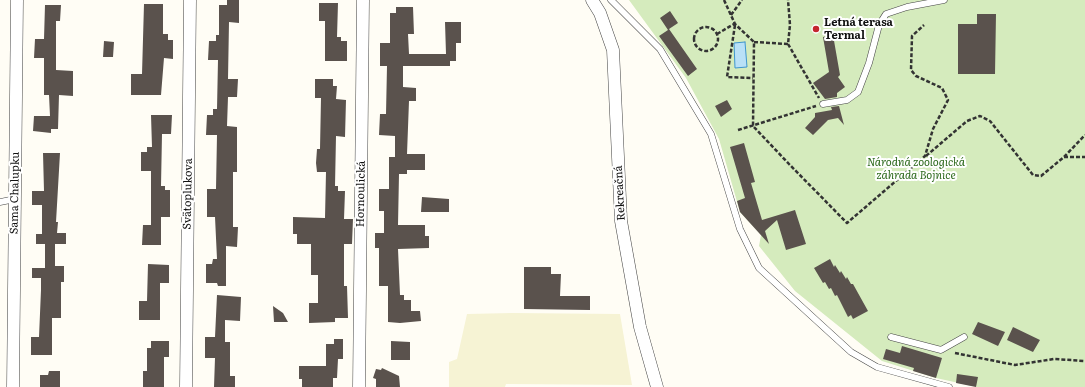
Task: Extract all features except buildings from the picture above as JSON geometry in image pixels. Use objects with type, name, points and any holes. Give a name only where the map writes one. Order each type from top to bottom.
[{"type":"street","name":"Sama Chalupku","points":[[13,387],[17,0]]},
{"type":"street","name":"Svätoplukova","points":[[186,387],[190,0]]},
{"type":"street","name":"Hornoulická","points":[[359,387],[363,0]]},
{"type":"street","name":"Rekreačná","points":[[592,0],[600,13],[613,50],[621,221],[640,327],[657,387]]},
{"type":"lane","points":[[611,0],[660,49],[711,134],[740,229],[759,268],[851,352],[878,366],[949,387]]},
{"type":"lane","points":[[823,104],[846,100],[858,92],[869,63],[879,25],[886,14],[907,7],[944,0]]},
{"type":"lane","points":[[0,202],[6,199],[15,199]]},
{"type":"lane","points":[[891,337],[941,350],[964,337]]},
{"type":"path","points":[[724,0],[735,24],[754,42],[788,44]]},
{"type":"path","points":[[731,15],[742,0]]},
{"type":"path","points":[[738,130],[823,104],[788,44],[790,25],[788,0]]},
{"type":"path","points":[[717,34],[735,24]]},
{"type":"path","points":[[735,24],[727,77],[753,78]]},
{"type":"path","points":[[924,25],[912,36],[911,70],[916,76],[942,88],[948,100],[933,129],[925,156]]},
{"type":"path","points":[[702,28],[711,28],[717,34],[717,43],[712,50],[702,51],[695,45],[694,35],[702,28]]},
{"type":"path","points":[[754,42],[753,126],[847,223],[967,121],[980,116],[990,121],[1033,175],[1041,176],[1064,157],[1085,135]]},
{"type":"path","points":[[1064,157],[1085,157]]},
{"type":"path","points":[[941,350],[1015,365],[1054,359],[1085,361]]},
{"type":"shaded area","points":[[467,314],[620,314],[632,385],[506,384],[505,387],[449,387],[449,362],[457,359]]},
{"type":"green space","name":"Národná zoologická záhrada Bojnice","points":[[629,0],[1085,0],[1085,387],[977,387],[936,378],[882,361],[795,291],[759,246],[761,235],[740,212],[719,139],[686,78]]},
{"type":"water","points":[[745,42],[747,67],[735,68],[734,43]]},
{"type":"place","name":"Letná terasa Termal","points":[[816,29]]}]
